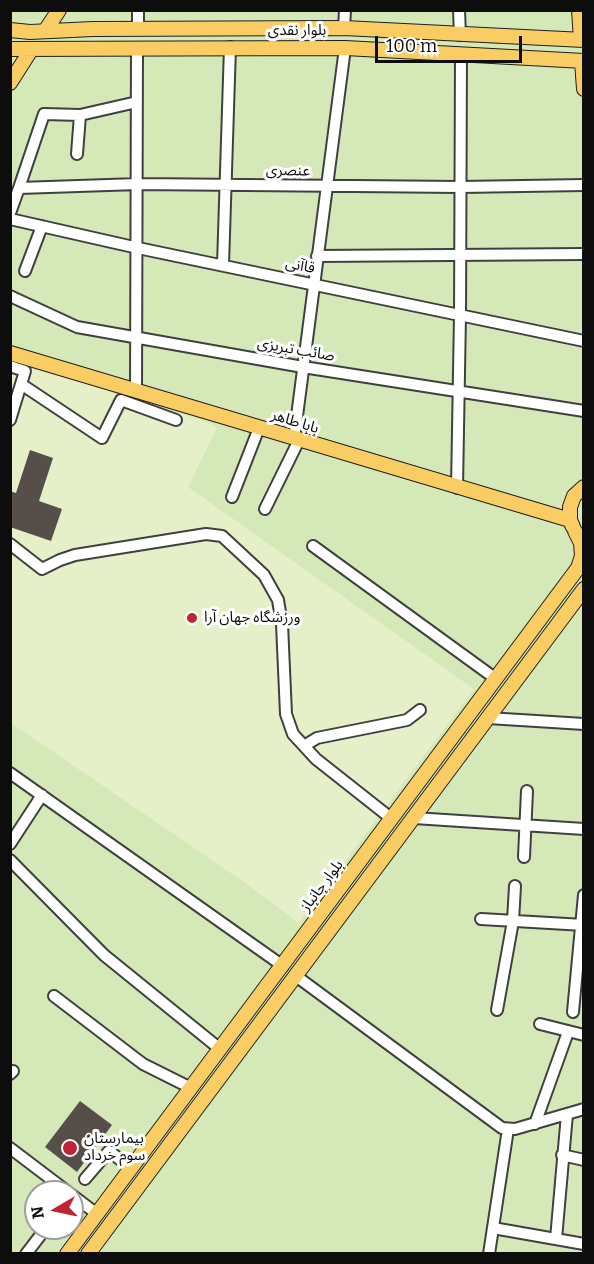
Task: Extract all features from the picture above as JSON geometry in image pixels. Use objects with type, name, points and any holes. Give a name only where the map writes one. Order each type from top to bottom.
[{"type":"main road","points":[[45,31],[59,10]]},
{"type":"main road","points":[[579,10],[582,40]]},
{"type":"main road","name":"بلوار نقدی","points":[[10,30],[344,28],[582,40]]},
{"type":"main road","points":[[188,48],[189,29]]},
{"type":"main road","name":"بلوار نقدی","points":[[10,49],[345,48],[583,61]]},
{"type":"main road","points":[[10,83],[32,50]]},
{"type":"main road","points":[[583,61],[584,89]]},
{"type":"main road","points":[[10,64],[12,73],[10,83]]},
{"type":"main road","name":"بابا طاهر","points":[[10,353],[457,488],[576,530]]},
{"type":"main road","points":[[576,530],[570,507],[574,496],[584,487]]},
{"type":"main road","name":"بلوار جانباز","points":[[66,1254],[578,568],[582,556],[581,543],[576,530]]},
{"type":"main road","points":[[88,1254],[584,589]]},
{"type":"main road","points":[[283,966],[296,976]]},
{"type":"street","points":[[138,10],[138,29]]},
{"type":"street","points":[[344,28],[345,10]]},
{"type":"street","points":[[459,10],[460,35]]},
{"type":"street","points":[[223,266],[230,47]]},
{"type":"street","points":[[265,509],[297,439],[313,284],[345,48]]},
{"type":"street","points":[[136,391],[137,49]]},
{"type":"street","points":[[457,488],[462,55]]},
{"type":"street","points":[[10,213],[44,114],[80,115],[137,102]]},
{"type":"street","points":[[77,154],[80,115]]},
{"type":"street","name":"عنصری","points":[[19,188],[138,184],[461,187],[584,185]]},
{"type":"street","name":"قاآنی","points":[[10,219],[584,341]]},
{"type":"street","points":[[25,271],[42,226]]},
{"type":"street","points":[[317,256],[584,254]]},
{"type":"street","name":"صائب تبریزی","points":[[10,296],[77,327],[303,367],[584,411]]},
{"type":"street","points":[[10,366],[25,371],[10,420]]},
{"type":"street","points":[[21,384],[102,438],[121,400],[176,420]]},
{"type":"street","points":[[232,496],[259,428]]},
{"type":"street","points":[[10,544],[42,569],[75,555],[207,534],[222,536],[264,575],[278,600],[282,624],[286,714],[293,734],[352,789],[392,819]]},
{"type":"street","points":[[313,546],[496,679]]},
{"type":"street","points":[[304,746],[317,738],[407,720],[420,710]]},
{"type":"street","points":[[488,718],[584,724]]},
{"type":"street","points":[[10,773],[283,966]]},
{"type":"street","points":[[524,857],[527,791]]},
{"type":"street","points":[[10,844],[42,795]]},
{"type":"street","points":[[414,818],[584,829]]},
{"type":"street","points":[[10,860],[104,955],[220,1049]]},
{"type":"street","points":[[497,1010],[513,921],[515,886]]},
{"type":"street","points":[[573,1012],[584,895]]},
{"type":"street","points":[[482,919],[582,925]]},
{"type":"street","points":[[296,976],[502,1128],[515,1130],[584,1109]]},
{"type":"street","points":[[54,996],[143,1064],[191,1088]]},
{"type":"street","points":[[540,1024],[584,1035]]},
{"type":"street","points":[[535,1124],[568,1032]]},
{"type":"street","points":[[556,1239],[567,1114]]},
{"type":"street","points":[[489,1254],[508,1129]]},
{"type":"street","points":[[10,1148],[53,1180]]},
{"type":"street","points":[[85,1179],[109,1151],[131,1168]]},
{"type":"street","points":[[562,1155],[584,1161]]},
{"type":"street","points":[[84,1204],[96,1214]]},
{"type":"street","points":[[493,1227],[584,1244]]},
{"type":"street","points":[[26,1254],[37,1240]]},
{"type":"green space","points":[[10,11],[583,11],[583,1253],[11,1253]]},
{"type":"green space","name":"ورزشگاه جهان آرا","points":[[11,360],[213,424],[217,428],[188,487],[474,689],[299,923],[244,882],[11,723]]},
{"type":"building","points":[[30,450],[53,458],[39,501],[62,509],[51,541],[10,527],[10,491],[16,493]]},
{"type":"building","points":[[80,1101],[112,1125],[77,1172],[45,1147]]},
{"type":"place","name":"ورزشگاه جهان آرا","points":[[192,618]]},
{"type":"place","name":"بیمارستان سوم خرداد","points":[[70,1148]]}]
